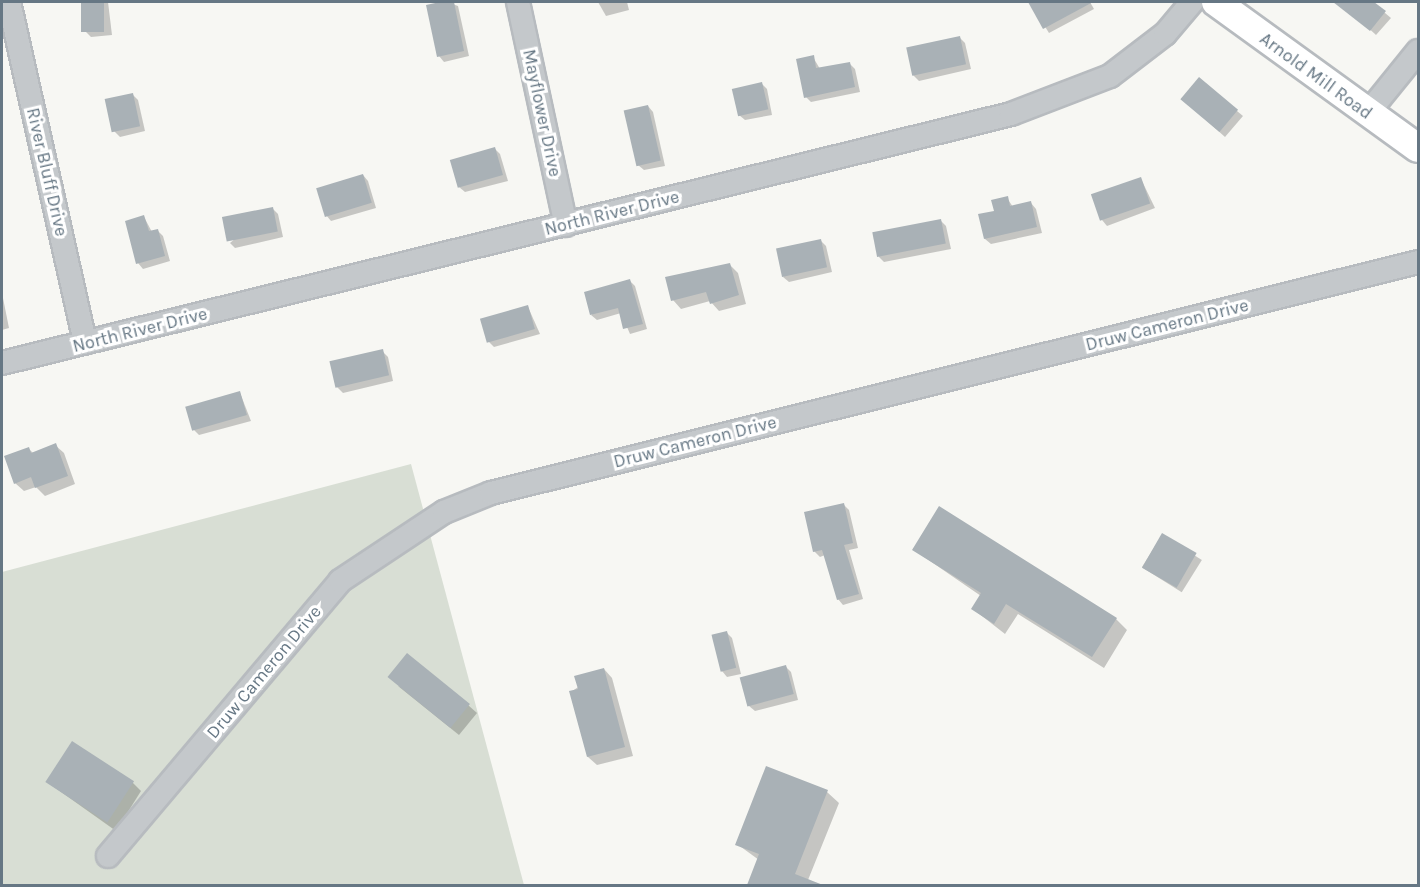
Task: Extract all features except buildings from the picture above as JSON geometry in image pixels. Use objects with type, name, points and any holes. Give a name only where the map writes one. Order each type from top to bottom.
[{"type":"main road","name":"Arnold Mill Road","points":[[1216,2],[1367,114],[1419,148]]},
{"type":"street","name":"River Bluff Drive","points":[[9,2],[85,343]]},
{"type":"street","name":"Mayflower Drive","points":[[518,2],[566,225]]},
{"type":"street","name":"North River Drive","points":[[2,363],[1011,114],[1057,98],[1110,75],[1136,59],[1165,34],[1192,2]]},
{"type":"street","points":[[1367,114],[1419,51]]},
{"type":"street","name":"Druw Cameron Drive","points":[[108,856],[340,581],[444,513],[491,493],[1419,262]]},
{"type":"shaded area","points":[[411,464],[524,885],[2,886],[2,572]]}]
